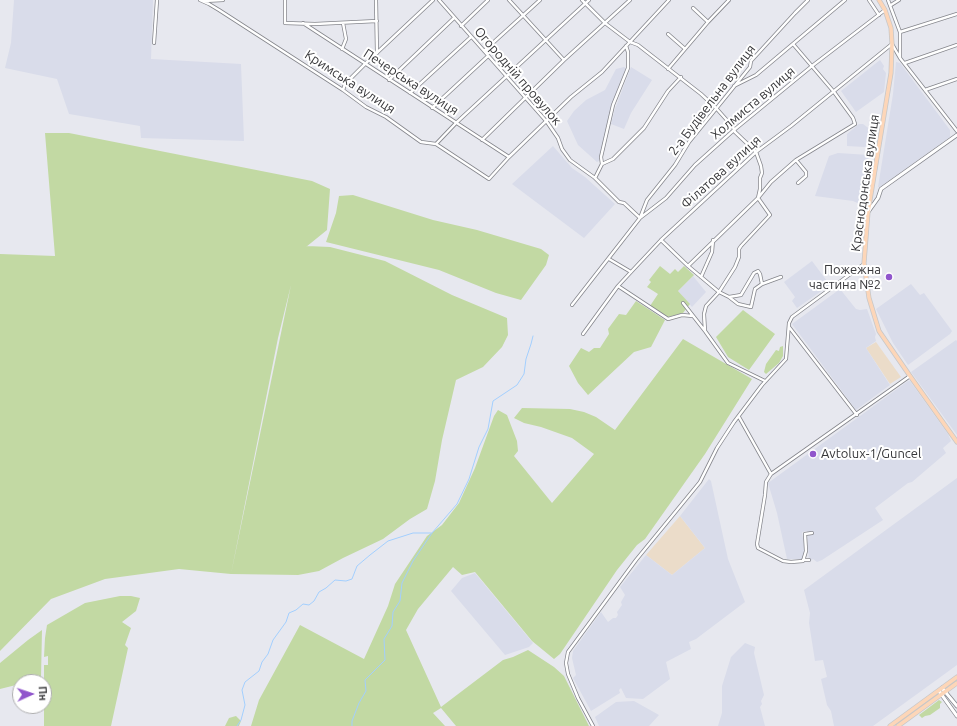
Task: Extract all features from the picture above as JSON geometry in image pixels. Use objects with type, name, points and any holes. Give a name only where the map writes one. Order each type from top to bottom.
[{"type":"main road","name":"Краснодонська вулиця","points":[[879,0],[885,10],[891,28],[892,44],[891,73],[868,212],[864,263],[869,298],[879,332],[957,442]]},
{"type":"main road","points":[[898,726],[957,677]]},
{"type":"main road","points":[[890,726],[942,691],[957,683]]},
{"type":"street","points":[[154,43],[157,0]]},
{"type":"street","points":[[201,1],[223,0]]},
{"type":"street","points":[[286,0],[285,23],[343,23],[377,21]]},
{"type":"street","points":[[376,0],[377,53]]},
{"type":"street","points":[[343,90],[346,84],[365,64],[433,0]]},
{"type":"street","name":"Огородній провулок","points":[[438,0],[547,122],[558,138],[562,150],[570,160],[595,178],[619,202],[624,203],[640,218]]},
{"type":"street","points":[[461,26],[488,0]]},
{"type":"street","points":[[509,0],[564,60]]},
{"type":"street","points":[[484,51],[540,0]]},
{"type":"street","points":[[582,0],[605,23],[681,77],[716,108],[734,130],[756,152],[762,166],[758,198],[770,215],[740,246],[739,257],[735,267],[719,292],[706,306],[704,314],[705,331]]},
{"type":"street","points":[[436,144],[456,123],[589,0]]},
{"type":"street","points":[[482,140],[564,60],[630,0]]},
{"type":"street","points":[[509,157],[547,122],[571,97],[602,72],[669,0]]},
{"type":"street","points":[[668,69],[684,48],[729,0]]},
{"type":"street","name":"2-а Будівельна вулиця","points":[[640,218],[648,200],[675,165],[689,142],[750,66],[751,61],[808,0]]},
{"type":"street","points":[[734,86],[756,75],[845,0]]},
{"type":"street","points":[[869,0],[879,15]]},
{"type":"street","points":[[888,0],[900,32],[900,58]]},
{"type":"street","points":[[891,5],[899,0]]},
{"type":"street","name":"Кримська вулиця","points":[[201,1],[209,4],[343,90],[366,107],[386,117],[421,142],[436,144],[490,179],[509,157]]},
{"type":"street","points":[[693,8],[708,22]]},
{"type":"street","name":"Холмиста вулиця","points":[[640,218],[666,198],[695,166],[734,130],[812,66],[885,10]]},
{"type":"street","points":[[900,32],[957,14]]},
{"type":"street","points":[[389,80],[454,18]]},
{"type":"street","name":"Печерська вулиця","points":[[303,23],[509,157]]},
{"type":"street","points":[[342,49],[346,39],[343,23]]},
{"type":"street","points":[[668,34],[684,48]]},
{"type":"street","points":[[410,93],[471,37]]},
{"type":"street","points":[[688,266],[713,240],[758,198],[771,182],[796,160],[855,124],[853,118],[834,92],[793,44]]},
{"type":"street","points":[[892,44],[900,58],[957,130]]},
{"type":"street","name":"Філатова вулиця","points":[[583,334],[618,286],[661,240],[756,152],[834,92],[892,44]]},
{"type":"street","points":[[905,64],[957,45]]},
{"type":"street","points":[[595,178],[602,164],[601,157],[613,105],[628,68],[628,52],[626,46]]},
{"type":"street","points":[[432,108],[488,56]]},
{"type":"street","points":[[602,164],[613,159],[644,128],[668,91],[681,77]]},
{"type":"street","points":[[925,90],[957,79]]},
{"type":"street","points":[[868,212],[878,198],[881,189],[957,135]]},
{"type":"street","points":[[796,160],[806,172],[806,176],[798,184]]},
{"type":"street","points":[[572,305],[640,218]]},
{"type":"street","points":[[661,240],[688,266],[719,292],[738,304],[751,307],[755,288],[781,277]]},
{"type":"street","points":[[701,277],[712,252],[713,240]]},
{"type":"street","points":[[608,259],[631,272]]},
{"type":"street","points":[[593,726],[578,698],[568,674],[566,663],[568,652],[636,560],[700,482],[717,448],[734,422],[765,381],[786,359],[788,355],[789,327],[792,317],[864,263]]},
{"type":"street","points":[[729,297],[741,295],[754,273],[758,271],[762,284]]},
{"type":"street","points":[[618,286],[668,319],[682,315],[694,316]]},
{"type":"street","points":[[683,303],[728,363],[765,381]]},
{"type":"street","points":[[789,327],[857,415]]},
{"type":"street","points":[[809,560],[791,562],[783,561],[758,548],[757,544],[766,482],[771,474],[857,415],[910,376]]},
{"type":"street","points":[[738,417],[771,474]]},
{"type":"street","points":[[803,561],[806,551],[805,534],[812,533]]},
{"type":"street","points":[[942,691],[957,706]]},
{"type":"street","points":[[942,691],[957,716]]},
{"type":"shaded area","points":[[14,0],[153,0],[151,59],[241,64],[244,141],[141,138],[140,126],[69,114],[57,79],[5,68],[11,43]]},
{"type":"shaded area","points":[[880,60],[886,73],[884,92],[856,112],[841,91]]},
{"type":"shaded area","points":[[896,62],[900,63],[950,130],[950,137],[878,187],[893,94]]},
{"type":"shaded area","points":[[631,67],[652,80],[631,113],[624,129],[611,124]]},
{"type":"shaded area","points":[[626,68],[611,106],[599,161],[597,162],[578,145],[567,121],[574,111],[586,100],[605,90],[616,69]]},
{"type":"shaded area","points":[[859,124],[863,124],[871,130],[870,143],[865,147],[847,146],[847,134]]},
{"type":"shaded area","points":[[553,146],[572,168],[585,177],[615,204],[584,238],[512,184]]},
{"type":"shaded area","points":[[838,153],[869,155],[862,205],[853,201],[815,196],[829,156]]},
{"type":"shaded area","points":[[812,261],[830,285],[797,308],[792,301],[795,297],[784,282]]},
{"type":"shaded area","points":[[693,276],[706,292],[692,307],[678,291]]},
{"type":"shaded area","points":[[911,284],[920,295],[924,293],[952,331],[908,365],[893,343],[876,309]]},
{"type":"shaded area","points":[[840,289],[856,309],[867,309],[876,334],[876,341],[866,348],[890,385],[856,410],[792,324]]},
{"type":"shaded area","points":[[956,340],[957,341],[957,435],[911,372]]},
{"type":"shaded area","points":[[876,342],[901,377],[890,384],[866,348]]},
{"type":"shaded area","points":[[910,381],[948,434],[951,441],[943,448],[946,453],[912,482],[908,483],[875,508],[883,520],[817,562],[813,559],[809,562],[807,531],[802,532],[805,552],[803,559],[787,559],[777,513],[768,483]]},
{"type":"shaded area","points":[[957,478],[957,665],[873,726],[834,726],[821,679],[827,677],[823,660],[815,661],[809,623],[810,613],[804,590]]},
{"type":"shaded area","points":[[709,479],[711,481],[728,559],[745,602],[696,639],[689,642],[691,649],[666,662],[670,679],[643,699],[626,698],[621,688],[619,690],[620,693],[591,711],[573,678],[576,675],[572,658],[573,651],[601,612],[608,622],[613,618],[616,618],[618,615],[617,612],[622,605],[621,602],[625,595],[620,587],[646,555],[672,575],[705,548],[680,516]]},
{"type":"shaded area","points":[[680,516],[705,548],[672,575],[646,555]]},
{"type":"shaded area","points":[[475,573],[533,643],[529,647],[505,655],[451,591],[462,578]]},
{"type":"shaded area","points":[[745,643],[755,647],[754,653],[764,695],[760,707],[765,726],[718,726],[722,713],[722,686],[731,657]]},
{"type":"shaded area","points":[[634,701],[659,715],[649,726],[599,726],[595,717],[616,702]]},
{"type":"green space","points":[[45,133],[69,133],[312,181],[330,189],[327,230],[307,246],[330,247],[385,261],[452,295],[507,318],[508,335],[502,347],[483,367],[456,380],[442,440],[435,481],[427,509],[410,519],[383,539],[319,571],[298,575],[231,574],[179,569],[105,579],[51,599],[0,651],[0,254],[55,256]],"holes":[[[291,285],[231,574],[278,338]]]},
{"type":"green space","points":[[353,195],[433,220],[477,230],[541,249],[549,255],[546,265],[521,300],[496,293],[439,270],[326,242],[336,213],[339,196]]},
{"type":"green space","points":[[864,210],[866,213],[863,234],[861,234],[857,212]]},
{"type":"green space","points":[[660,266],[670,274],[675,269],[678,272],[684,266],[694,275],[678,291],[690,304],[683,313],[668,317],[650,306],[658,294],[647,287],[651,282],[649,280]]},
{"type":"green space","points":[[636,301],[665,320],[651,347],[634,352],[588,395],[578,383],[569,366],[581,348],[589,352],[594,348],[600,348],[609,334],[608,329],[619,314],[626,315]]},
{"type":"green space","points":[[743,310],[775,334],[749,370],[728,357],[716,337]]},
{"type":"green space","points":[[683,339],[752,379],[705,454],[645,539],[637,545],[617,570],[560,654],[554,659],[532,641],[475,572],[462,575],[453,567],[418,609],[406,630],[441,707],[503,660],[528,650],[554,667],[564,676],[589,726],[456,726],[441,708],[433,713],[445,726],[251,726],[259,700],[300,625],[364,659],[388,606],[395,584],[427,536],[442,525],[459,503],[475,468],[494,416],[498,410],[507,415],[517,441],[518,451],[514,456],[552,503],[594,454],[572,438],[541,427],[524,423],[514,418],[522,408],[570,409],[584,412],[596,417],[615,430]]},
{"type":"green space","points":[[783,346],[783,356],[779,363],[766,374],[764,372],[766,364],[776,350],[779,351],[780,347]]},
{"type":"green space","points":[[120,596],[140,598],[136,611],[122,622],[131,628],[125,645],[128,648],[111,726],[44,726],[44,714],[52,714],[52,674],[44,674],[44,665],[48,665],[48,656],[44,657],[47,625],[85,603]]},
{"type":"green space","points":[[42,630],[41,674],[12,674],[12,686],[0,689],[0,663]]},
{"type":"green space","points":[[939,700],[942,702],[940,704],[940,708],[930,715],[922,718],[919,715]]},
{"type":"green space","points":[[236,716],[241,721],[239,726],[225,726],[229,718]]},
{"type":"waterway","points":[[352,726],[352,721],[359,703],[366,691],[365,680],[385,660],[384,639],[392,626],[393,612],[400,601],[402,583],[413,561],[432,533],[457,504],[469,479],[479,447],[488,429],[493,401],[517,385],[524,374],[526,359],[533,336]]},
{"type":"waterway","points":[[237,726],[241,720],[245,705],[242,690],[245,682],[259,671],[262,662],[268,654],[273,640],[286,622],[289,613],[296,610],[303,604],[309,605],[314,601],[319,592],[335,580],[346,581],[352,579],[357,566],[388,541],[413,533],[431,533]]},
{"type":"place","name":"Пожежна частина №2","points":[[889,277]]},
{"type":"place","name":"Avtolux-1/Guncel","points":[[813,454]]}]
